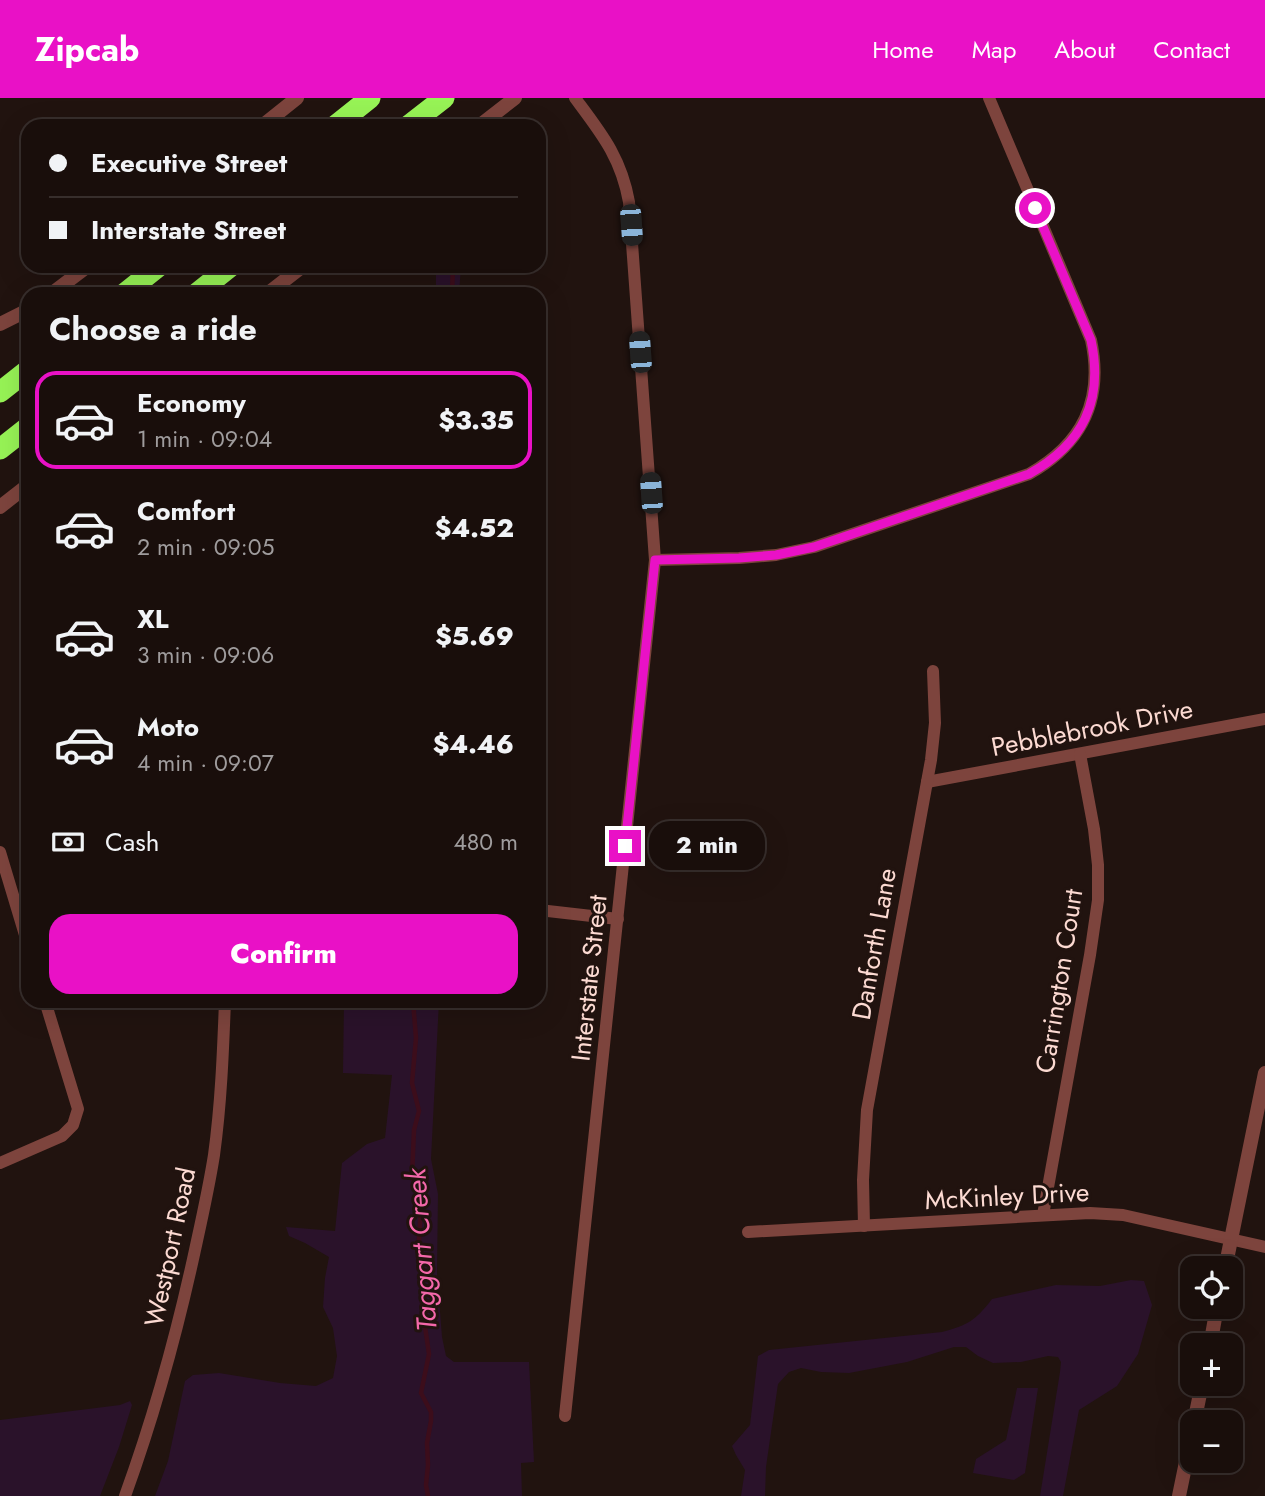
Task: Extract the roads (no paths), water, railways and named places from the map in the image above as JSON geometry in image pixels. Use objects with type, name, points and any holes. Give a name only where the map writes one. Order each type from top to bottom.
[{"type":"highway","points":[[344,119],[370,98]]},
{"type":"highway","points":[[417,119],[444,98]]},
{"type":"highway","points":[[133,287],[150,273]]},
{"type":"highway","points":[[205,287],[222,273]]},
{"type":"highway","points":[[0,392],[21,376]]},
{"type":"highway","points":[[0,449],[21,432]]},
{"type":"street","points":[[271,119],[297,98]]},
{"type":"street","points":[[488,119],[514,98]]},
{"type":"street","name":"Interstate Street","points":[[565,1416],[655,560],[629,202],[620,167],[608,142],[575,98]]},
{"type":"street","points":[[655,560],[712,560],[776,555],[833,542],[1029,474],[1047,464],[1077,434],[1096,383],[1091,340],[989,98]]},
{"type":"street","points":[[60,287],[79,273]]},
{"type":"street","points":[[276,287],[294,273]]},
{"type":"street","points":[[0,324],[21,314]]},
{"type":"street","points":[[0,506],[21,490]]},
{"type":"street","name":"Danforth Lane","points":[[864,1226],[863,1180],[867,1111],[927,782],[935,723],[933,671]]},
{"type":"street","name":"Pebblebrook Drive","points":[[927,782],[1265,719]]},
{"type":"street","name":"Carrington Court","points":[[1042,1214],[1098,900],[1094,830],[1080,754]]},
{"type":"street","points":[[0,852],[21,922]]},
{"type":"street","points":[[546,911],[618,919]]},
{"type":"street","points":[[0,1163],[62,1136],[73,1125],[78,1109],[47,1008]]},
{"type":"street","name":"Westport Road","points":[[125,1496],[147,1436],[169,1356],[206,1197],[220,1102],[225,1008]]},
{"type":"street","points":[[1228,1256],[1265,1073]]},
{"type":"street","name":"McKinley Drive","points":[[748,1232],[1090,1213],[1123,1215],[1265,1247]]},
{"type":"street","points":[[1179,1496],[1184,1473]]},
{"type":"waterway","name":"Taggart Creek","points":[[452,287],[453,273]]},
{"type":"waterway","name":"Taggart Creek","points":[[414,1008],[416,1038],[412,1083],[419,1111],[414,1130],[412,1176],[421,1207],[419,1240],[423,1278],[422,1306],[429,1354],[421,1393],[431,1412],[427,1443],[428,1496]]}]
